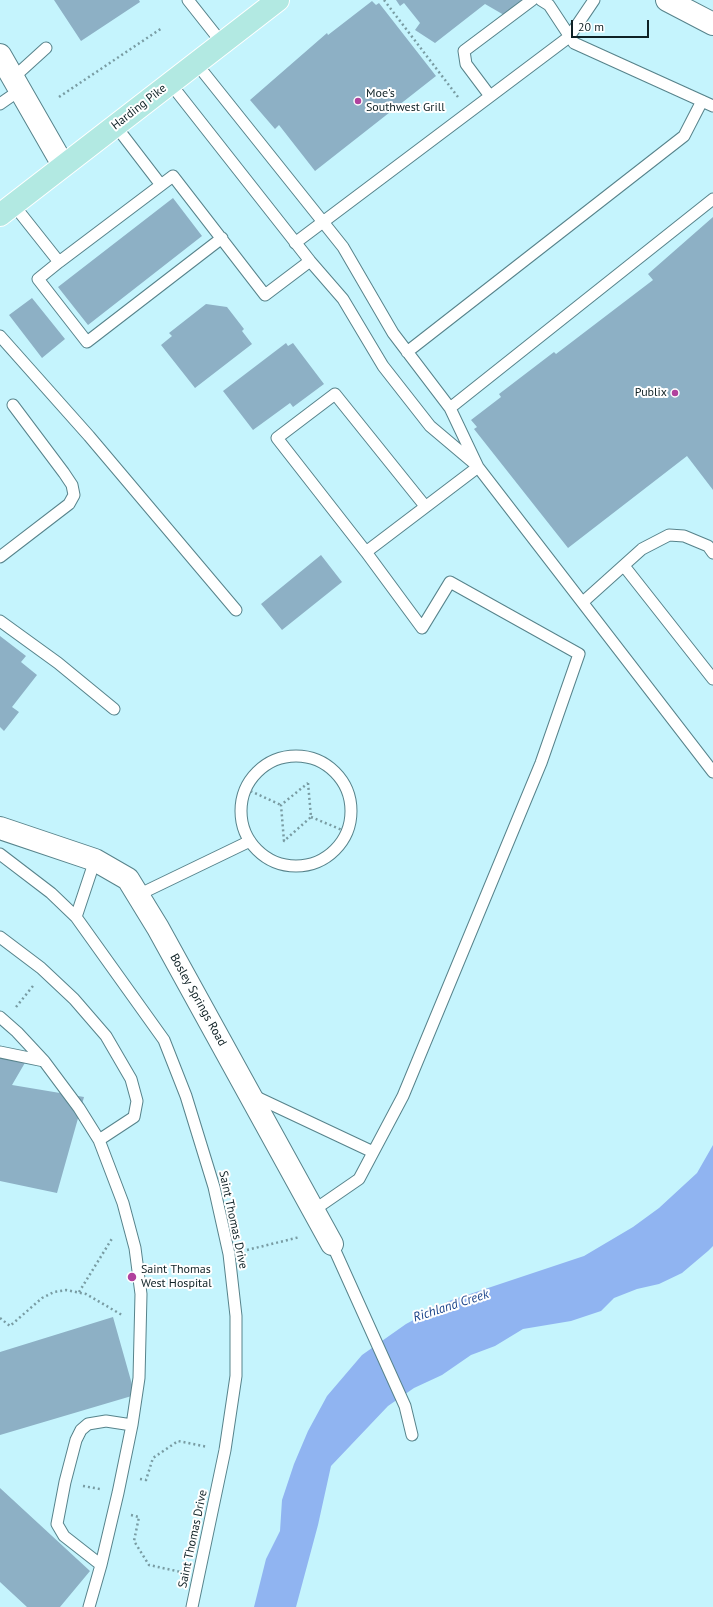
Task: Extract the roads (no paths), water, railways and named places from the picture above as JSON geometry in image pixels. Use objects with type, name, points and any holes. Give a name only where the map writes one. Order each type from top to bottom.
[{"type":"main road","name":"Harding Pike","points":[[7,210],[222,43],[265,4]]},
{"type":"street","points":[[667,0],[713,24]]},
{"type":"street","points":[[0,55],[64,165]]},
{"type":"street","name":"Bosley Springs Road","points":[[0,828],[95,860],[128,879],[158,928],[329,1238]]},
{"type":"lane","points":[[188,0],[222,43]]},
{"type":"lane","points":[[490,96],[466,64],[464,51],[529,0],[532,0]]},
{"type":"lane","points":[[541,0],[549,5],[574,43],[713,106]]},
{"type":"lane","points":[[295,243],[569,37],[594,0]]},
{"type":"lane","points":[[0,104],[46,48]]},
{"type":"lane","points":[[196,63],[349,255],[393,332],[450,408],[478,467]]},
{"type":"lane","points":[[170,83],[295,243],[343,299],[383,366],[430,426],[478,467],[713,772]]},
{"type":"lane","points":[[407,352],[684,136],[702,101]]},
{"type":"lane","points":[[115,125],[161,185]]},
{"type":"lane","points":[[222,238],[87,342],[38,279],[173,176],[222,238],[265,295],[310,261]]},
{"type":"lane","points":[[450,408],[713,199]]},
{"type":"lane","points":[[7,210],[59,262]]},
{"type":"lane","points":[[0,336],[90,436],[236,610]]},
{"type":"lane","points":[[314,1210],[359,1179],[403,1096],[541,763],[579,654],[450,582],[422,628],[366,552],[277,438],[335,394],[425,506]]},
{"type":"lane","points":[[0,557],[69,504],[74,495],[72,485],[64,473],[14,405]]},
{"type":"lane","points":[[366,552],[478,467]]},
{"type":"lane","points":[[583,602],[642,549],[669,535],[684,536],[708,546],[713,553]]},
{"type":"lane","points":[[624,566],[713,679]]},
{"type":"lane","points":[[0,622],[58,663],[114,709]]},
{"type":"lane","points":[[298,756],[307,757],[322,763],[336,774],[347,790],[351,804],[350,820],[347,832],[339,846],[330,855],[316,862],[300,866],[274,861],[259,852],[250,840],[244,830],[242,799],[246,789],[257,773],[270,763],[298,756]]},
{"type":"lane","points":[[138,896],[250,840]]},
{"type":"lane","name":"Saint Thomas Drive","points":[[0,854],[51,893],[76,917],[164,1040],[186,1096],[214,1187],[229,1254],[236,1316],[236,1376],[225,1450],[192,1607]]},
{"type":"lane","points":[[76,917],[95,860]]},
{"type":"lane","points":[[0,937],[45,971],[74,999],[106,1036],[131,1079],[137,1105],[134,1117],[99,1140]]},
{"type":"lane","points":[[0,1017],[17,1032],[44,1061],[79,1108],[99,1140],[126,1215],[137,1263],[141,1294],[139,1378],[132,1425],[101,1566],[89,1607]]},
{"type":"lane","points":[[0,1052],[44,1061]]},
{"type":"lane","points":[[250,1095],[373,1152]]},
{"type":"lane","points":[[329,1238],[405,1406],[412,1435]]},
{"type":"lane","points":[[101,1566],[64,1536],[57,1524],[65,1482],[76,1440],[81,1430],[88,1424],[106,1421],[132,1425]]},
{"type":"water","name":"Richland Creek","points":[[713,1145],[713,1246],[682,1273],[659,1284],[637,1289],[614,1298],[601,1311],[571,1321],[523,1329],[495,1346],[471,1355],[442,1375],[414,1388],[388,1406],[331,1466],[318,1525],[296,1607],[254,1607],[266,1559],[280,1531],[282,1500],[294,1464],[308,1431],[327,1396],[362,1355],[406,1324],[449,1301],[584,1256],[633,1227],[659,1208],[697,1173]]},
{"type":"place","name":"Moe's Southwest Grill","points":[[358,101]]},
{"type":"place","name":"Publix","points":[[675,393]]},
{"type":"place","name":"Saint Thomas West Hospital","points":[[132,1277]]}]
